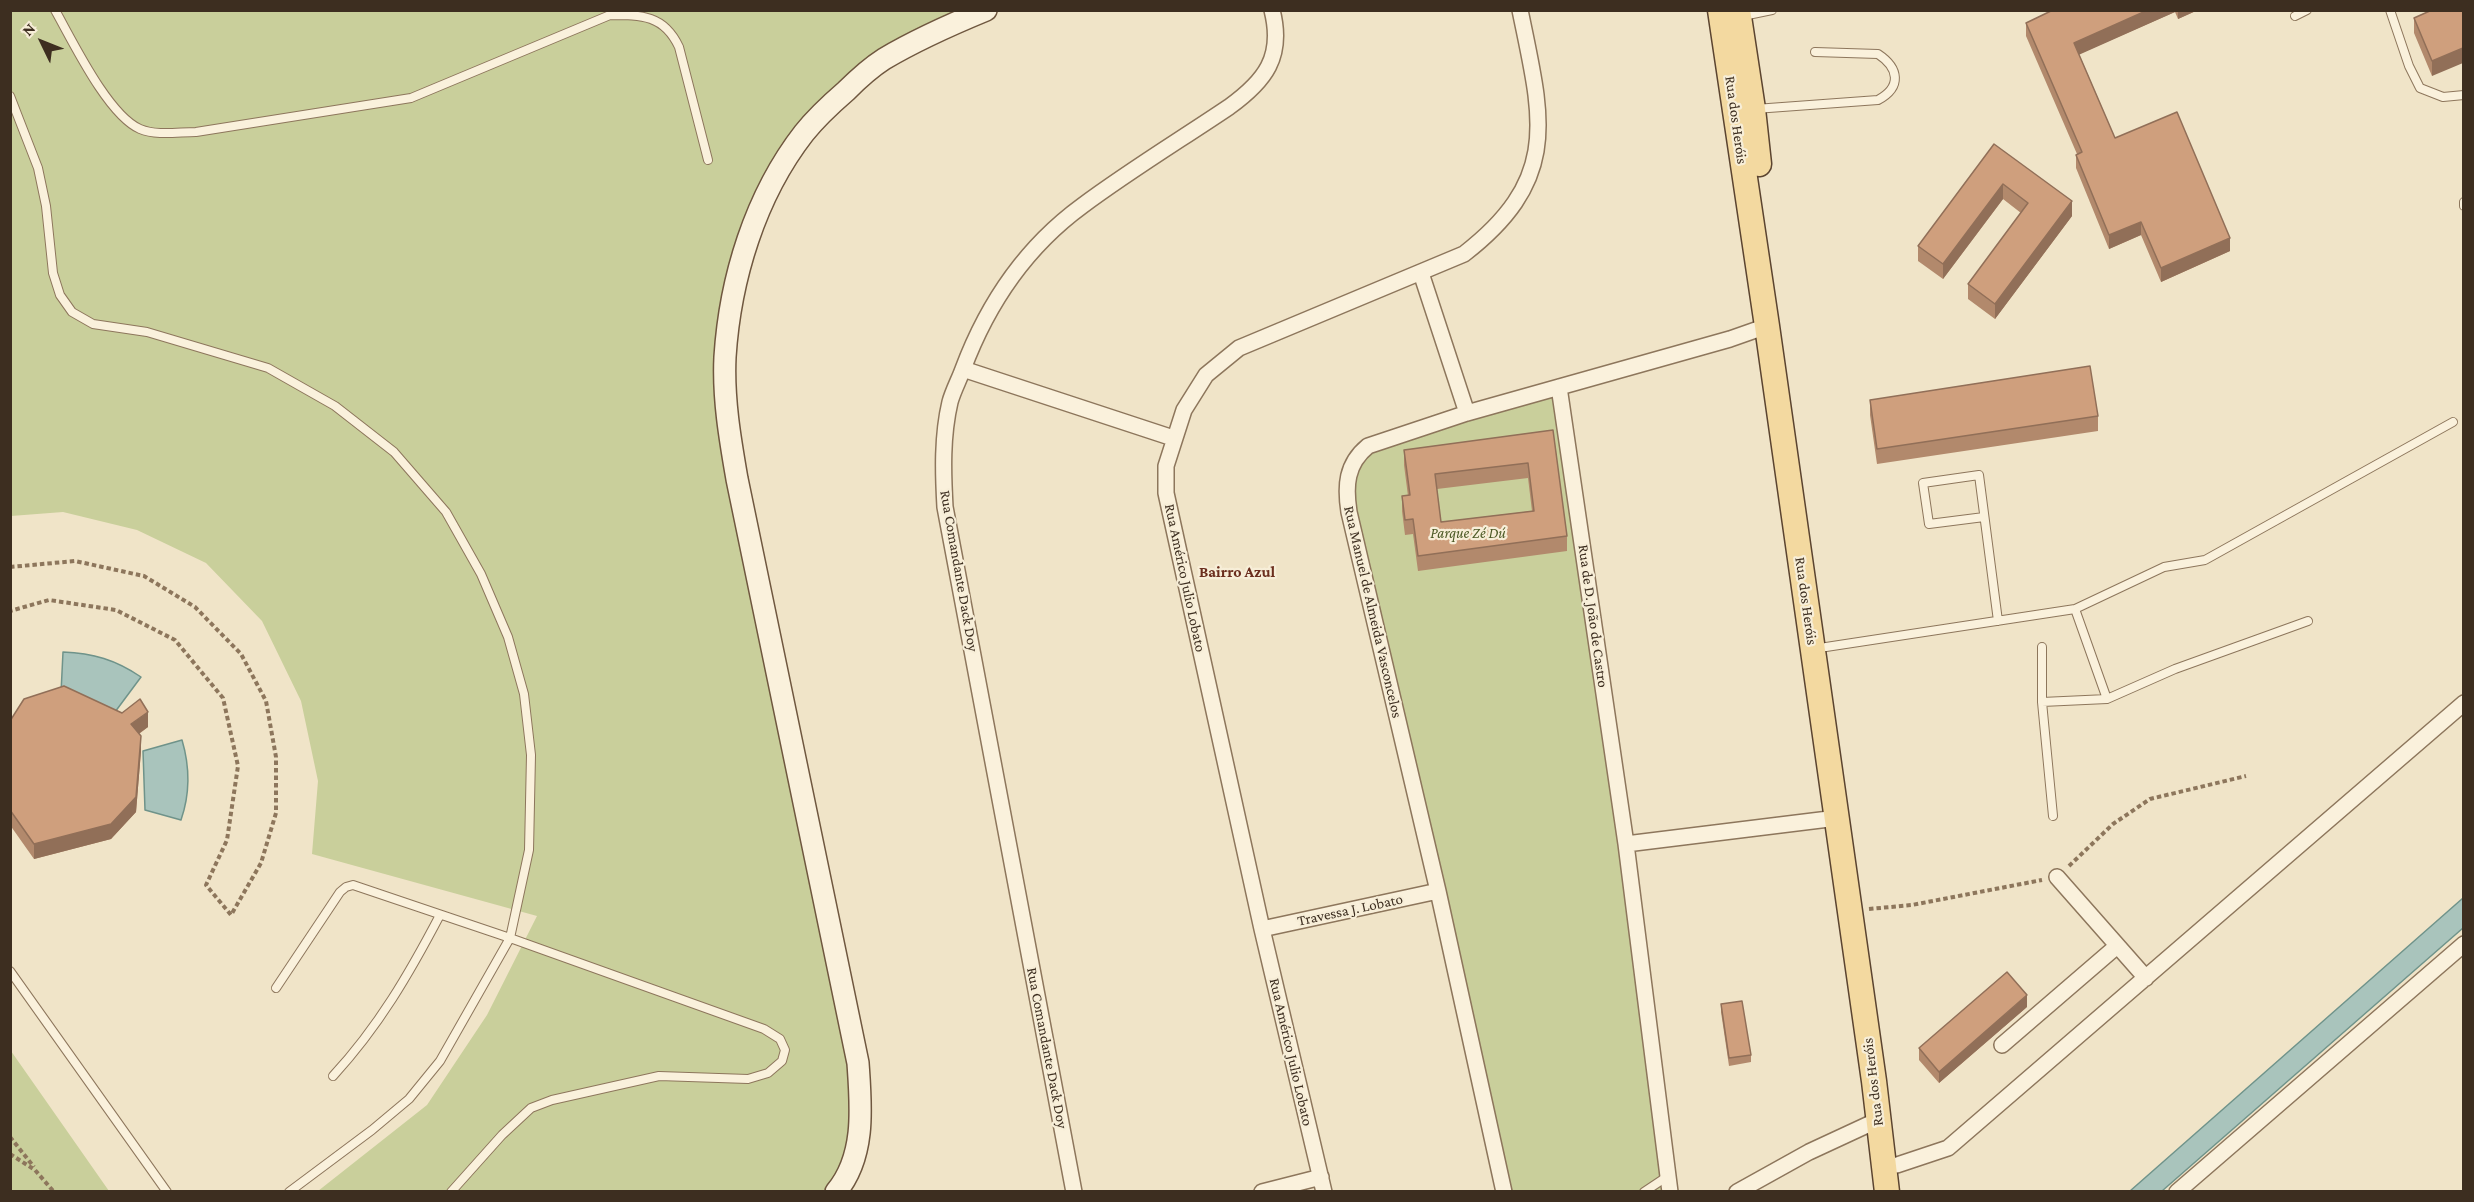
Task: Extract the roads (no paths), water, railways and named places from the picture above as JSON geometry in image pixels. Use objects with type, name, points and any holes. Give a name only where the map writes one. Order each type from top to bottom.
[{"type":"main road","name":"Rua dos Heróis","points":[[1732,13],[1753,109],[1766,219],[1900,1191]]},
{"type":"main road","name":"Rua dos Heróis","points":[[1732,13],[1767,326],[1874,1081],[1887,1191]]},
{"type":"street","points":[[836,1191],[850,1171],[858,1139],[860,1110],[858,1063],[729,436],[725,367],[728,336],[739,272],[751,231],[766,195],[804,133],[826,110],[883,60],[957,22],[986,10]]},
{"type":"street","name":"Rua Comandante Dack Doy","points":[[1074,1191],[945,507],[943,468],[950,402],[974,337],[991,306],[1028,257],[1053,230],[1081,207],[1239,100],[1263,78],[1272,64],[1276,45],[1272,10]]},
{"type":"street","name":"Rua Américo Julio Lobato","points":[[1322,1184],[1262,929],[1166,493],[1166,466],[1173,438],[1184,410],[1206,375],[1239,348],[1464,254],[1491,233],[1516,202],[1532,171],[1540,136],[1538,99],[1520,10]]},
{"type":"street","points":[[1421,273],[1467,413]]},
{"type":"street","name":"Rua Manuel de Almeida Vasconcelos","points":[[1504,1191],[1346,491],[1351,465],[1368,446],[1467,413],[1730,339],[1767,326]]},
{"type":"street","points":[[963,369],[1173,438]]},
{"type":"street","name":"Rua de D. João de Castro","points":[[1558,387],[1626,844],[1670,1191]]},
{"type":"street","points":[[1897,1165],[1948,1148],[2463,704]]},
{"type":"street","points":[[1626,844],[1837,818]]},
{"type":"street","points":[[2057,877],[2146,978]]},
{"type":"street","name":"Travessa J. Lobato","points":[[1262,929],[1438,891]]},
{"type":"street","points":[[2177,1191],[2463,945]]},
{"type":"street","points":[[2002,1045],[2117,946]]},
{"type":"street","points":[[1737,1191],[1809,1152],[1878,1120]]},
{"type":"street","points":[[1262,1191],[1322,1184]]},
{"type":"lane","points":[[55,10],[106,97],[117,111],[141,129],[160,133],[196,132],[411,98],[610,15],[644,17],[659,22],[672,32],[679,47],[708,160]]},
{"type":"lane","points":[[1732,13],[1772,10]]},
{"type":"lane","points":[[2295,16],[2307,10]]},
{"type":"lane","points":[[2390,10],[2409,66],[2420,87],[2443,97],[2463,96]]},
{"type":"lane","points":[[1753,109],[1878,100],[1888,95],[1893,87],[1894,69],[1878,54],[1815,52]]},
{"type":"lane","points":[[10,96],[38,168],[46,206],[56,284],[60,295],[72,312],[93,324],[147,332],[268,368],[335,406],[394,452],[446,512],[482,574],[508,637],[524,694],[531,755],[529,850],[510,938],[440,1061],[409,1099],[372,1130],[289,1191]]},
{"type":"lane","points":[[1826,647],[2075,609],[2164,567],[2205,560],[2453,422]]},
{"type":"lane","points":[[1984,517],[1929,524],[1923,483],[1979,475],[1998,621]]},
{"type":"lane","points":[[2075,609],[2107,699]]},
{"type":"lane","points":[[2042,702],[2107,699],[2175,669],[2308,621]]},
{"type":"lane","points":[[2042,647],[2042,702],[2053,816]]},
{"type":"lane","points":[[276,988],[340,892],[353,885],[510,938],[764,1029],[780,1039],[785,1050],[782,1062],[768,1073],[748,1078],[659,1076],[552,1100],[531,1108],[516,1120],[452,1191]]},
{"type":"lane","points":[[333,1076],[361,1046],[382,1017],[408,976],[440,915]]},
{"type":"lane","points":[[10,971],[166,1191]]},
{"type":"lane","points":[[1644,1191],[1668,1176]]},
{"type":"water","points":[[63,652],[104,659],[141,677],[115,712],[61,693]]},
{"type":"water","points":[[182,740],[188,780],[181,820],[145,810],[143,751]]},
{"type":"water","points":[[2463,898],[2463,928],[2162,1191],[2130,1191]]},
{"type":"district","name":"Bairro Azul","points":[[1237,572]]},
{"type":"park label","name":"Parque Zé Dú","points":[[1468,533]]}]
